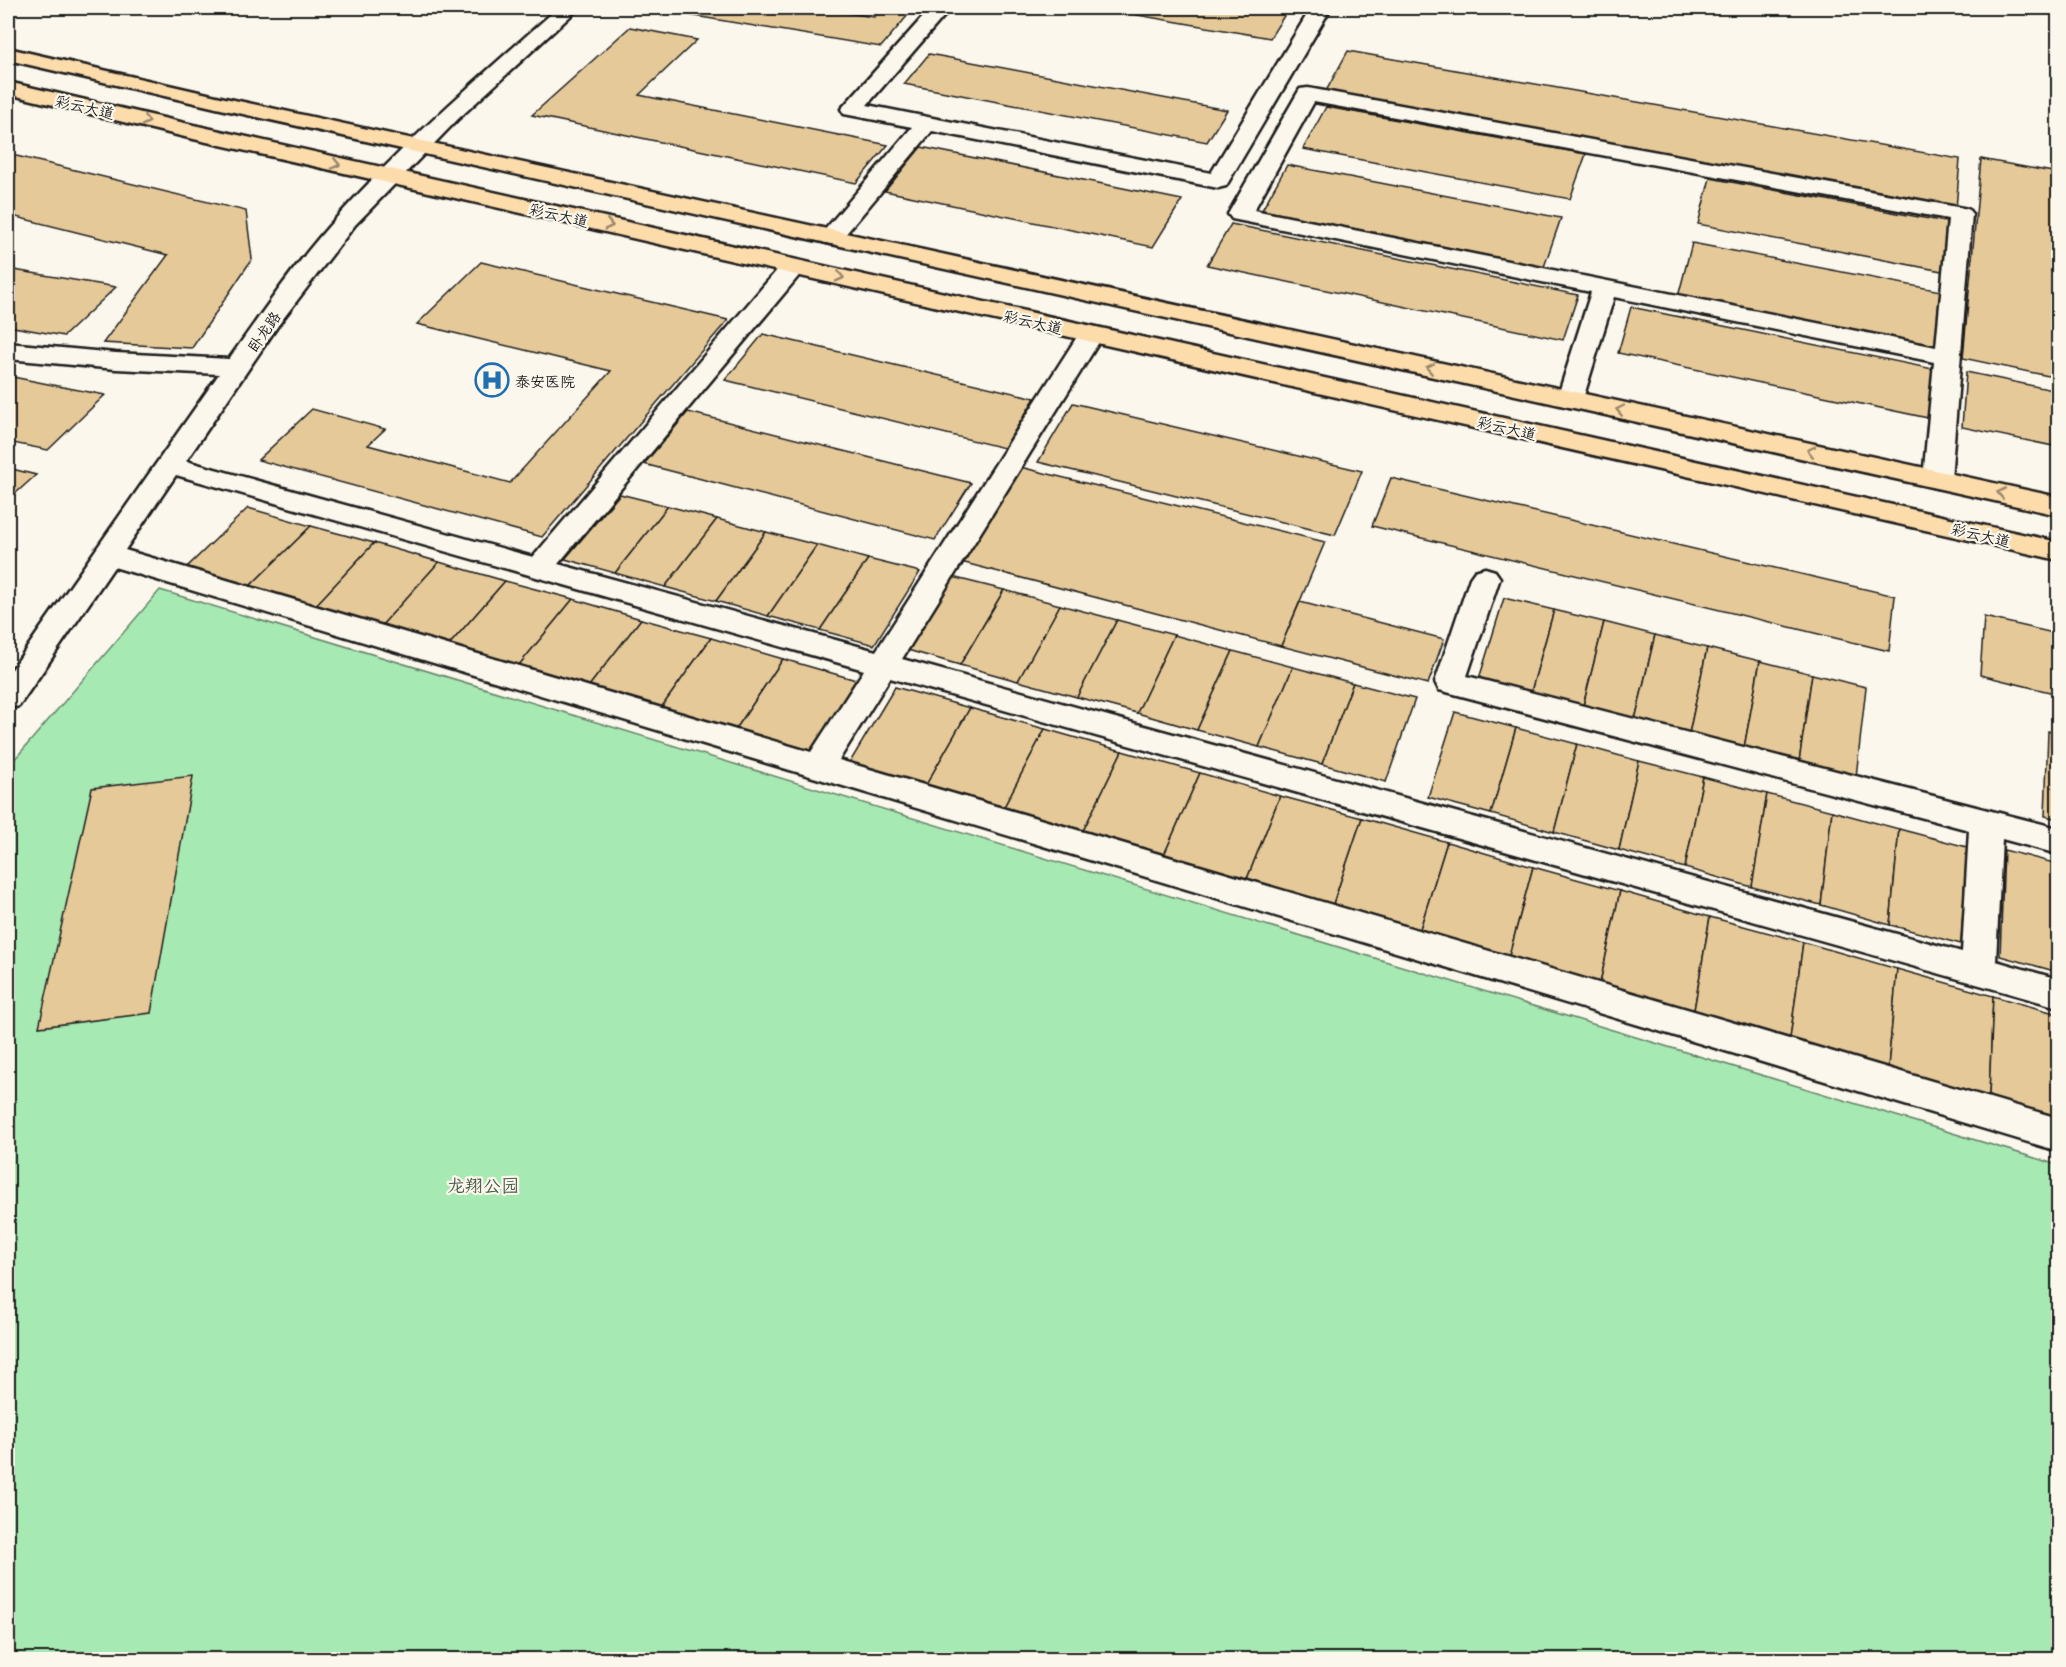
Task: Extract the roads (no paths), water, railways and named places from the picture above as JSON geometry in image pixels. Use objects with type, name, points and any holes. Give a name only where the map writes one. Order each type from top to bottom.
[{"type":"main road","name":"彩云大道","points":[[8,54],[2058,506]]},
{"type":"main road","name":"彩云大道","points":[[8,88],[388,176],[2058,551]]},
{"type":"street","name":"卧龙路","points":[[8,698],[311,263],[417,146],[569,8]]},
{"type":"street","points":[[941,8],[852,109],[1218,181],[1321,8]]},
{"type":"street","points":[[1937,479],[1960,214],[1308,94],[1240,214],[1947,357]]},
{"type":"street","points":[[831,237],[927,124]]},
{"type":"street","points":[[539,568],[793,267]]},
{"type":"street","points":[[1570,399],[1605,288]]},
{"type":"street","points":[[819,766],[1091,334]]},
{"type":"street","points":[[8,351],[116,362],[238,366]]},
{"type":"street","points":[[170,465],[2058,993]]},
{"type":"street","points":[[108,555],[2058,1135]]},
{"type":"street","points":[[1485,578],[1450,682],[2058,841]]},
{"type":"street","points":[[1978,971],[1986,822]]},
{"type":"place","name":"泰安医院","points":[[492,380]]},
{"type":"park label","name":"龙翔公园","points":[[483,1184]]}]
